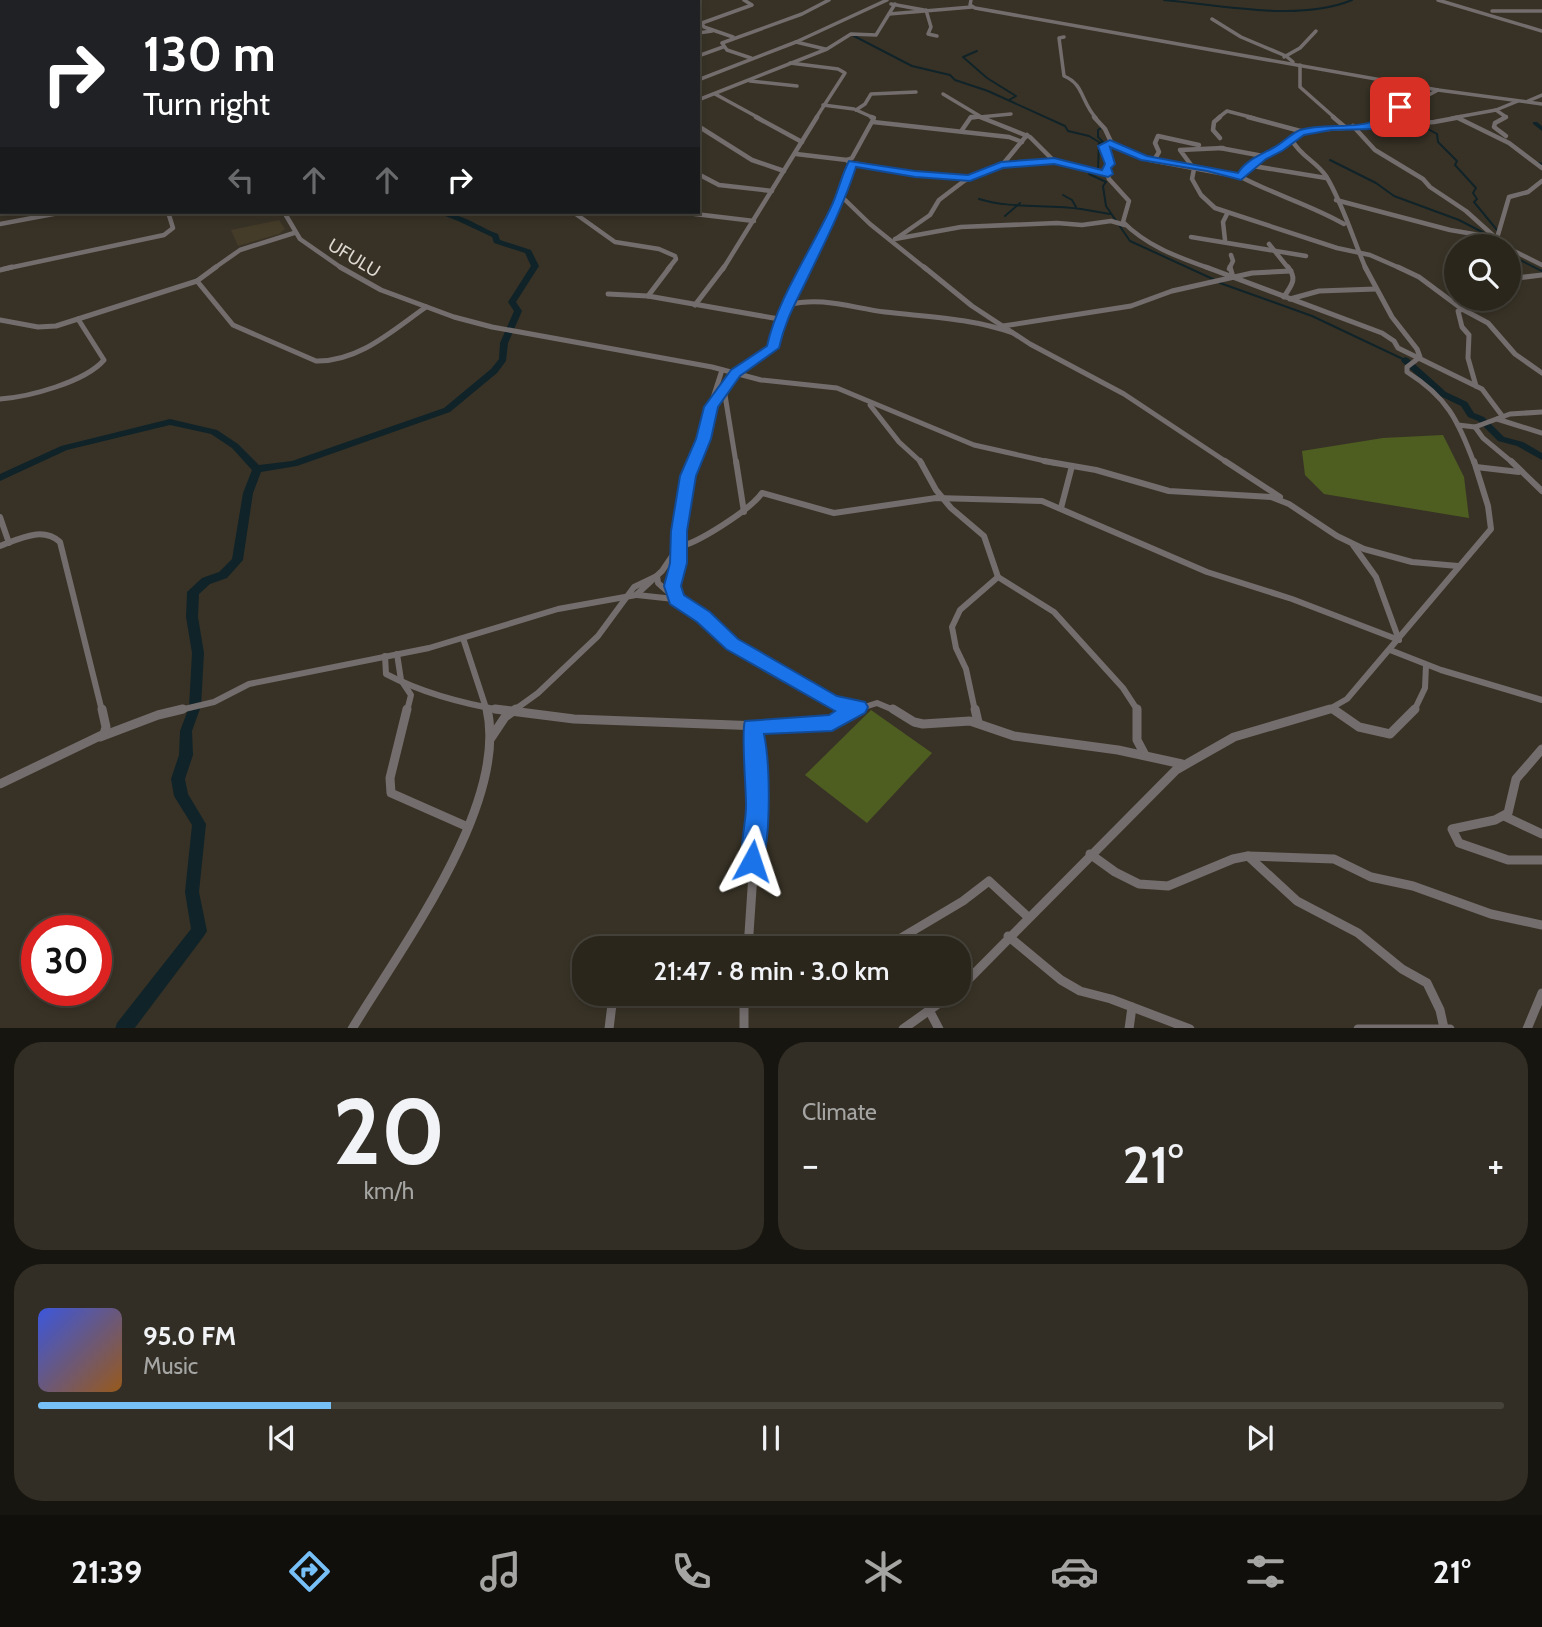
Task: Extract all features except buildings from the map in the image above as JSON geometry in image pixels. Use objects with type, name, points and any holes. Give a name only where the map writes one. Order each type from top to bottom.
[{"type":"street","points":[[733,37],[704,27],[702,22],[752,5],[744,0]]},
{"type":"street","points":[[723,47],[722,42],[733,37],[802,15],[829,0]]},
{"type":"street","points":[[700,78],[796,42],[887,0]]},
{"type":"street","points":[[971,0],[972,7]]},
{"type":"street","points":[[1438,0],[1542,31]]},
{"type":"street","points":[[876,5],[895,4],[926,10],[972,7],[1438,90],[1542,104]]},
{"type":"street","points":[[700,99],[827,49],[851,34],[876,35],[895,4]]},
{"type":"street","points":[[889,14],[909,16],[926,10]]},
{"type":"street","points":[[926,10],[931,27],[928,34],[937,36]]},
{"type":"street","points":[[1485,12],[1542,11]]},
{"type":"street","points":[[1212,19],[1241,37],[1286,56],[1294,64]]},
{"type":"street","points":[[700,33],[714,30]]},
{"type":"street","points":[[1276,60],[1304,47],[1312,32],[1316,31]]},
{"type":"street","points":[[1063,37],[1059,38],[1059,44],[1064,76],[1074,80],[1082,89],[1080,97],[1085,107],[1100,119],[1110,134],[1112,144]]},
{"type":"street","points":[[796,42],[827,49]]},
{"type":"street","points":[[700,56],[723,47],[751,58]]},
{"type":"street","points":[[695,305],[718,278],[845,72],[790,63]]},
{"type":"street","points":[[1300,65],[1303,75],[1298,81],[1300,87],[1345,127]]},
{"type":"street","points":[[748,81],[797,86]]},
{"type":"street","points":[[1374,126],[1383,121],[1388,110],[1412,104],[1438,90]]},
{"type":"street","points":[[856,110],[865,104],[871,94],[916,92]]},
{"type":"street","points":[[715,94],[802,142]]},
{"type":"street","points":[[943,94],[978,116],[1027,135],[1054,161]]},
{"type":"street","points":[[1525,102],[1542,95]]},
{"type":"street","points":[[1241,177],[1244,170],[1253,166],[1263,156],[1304,132],[1458,118],[1518,102]]},
{"type":"street","points":[[710,411],[736,373],[773,348],[779,319],[841,197],[850,162],[873,122],[873,117],[856,110],[823,105]]},
{"type":"street","points":[[1496,110],[1506,117],[1494,127],[1511,139],[1515,147]]},
{"type":"street","points":[[1220,138],[1213,130],[1214,122],[1229,111],[1304,132]]},
{"type":"street","points":[[962,131],[972,112]]},
{"type":"street","points":[[969,118],[1011,114]]},
{"type":"street","points":[[1458,118],[1515,147],[1542,168]]},
{"type":"street","points":[[873,122],[1009,137],[1022,142]]},
{"type":"street","points":[[1353,126],[1375,150],[1426,181],[1430,187],[1466,211],[1489,234]]},
{"type":"street","points":[[700,127],[752,159],[774,170],[784,171]]},
{"type":"street","points":[[1001,165],[1027,135]]},
{"type":"street","points":[[1154,160],[1159,152],[1155,143],[1158,136],[1263,156]]},
{"type":"street","points":[[1293,137],[1295,148],[1317,164],[1326,178],[1357,253],[1376,289],[1420,357]]},
{"type":"street","points":[[1125,225],[1123,215],[1129,201],[1108,174],[1106,167],[1110,164],[1103,146],[1112,144],[1132,154],[1154,160],[1241,177],[1269,192],[1319,209],[1345,225]]},
{"type":"street","points":[[1223,148],[1180,150],[1195,170],[1192,180],[1201,195],[1214,208],[1370,255],[1422,279],[1444,296]]},
{"type":"street","points":[[796,154],[915,174],[970,178]]},
{"type":"street","points":[[894,240],[930,215],[939,200],[970,178],[1001,165],[1054,161],[1108,174]]},
{"type":"street","points":[[1253,166],[1326,178]]},
{"type":"street","points":[[700,175],[719,185],[772,191]]},
{"type":"street","points":[[1500,234],[1500,223],[1509,197],[1528,192],[1542,181]]},
{"type":"street","points":[[841,197],[963,299],[1002,326],[1124,394],[1352,544],[1364,555],[1375,573],[1399,640]]},
{"type":"street","points":[[1336,200],[1474,234]]},
{"type":"street","points":[[0,225],[54,214]]},
{"type":"street","points":[[0,270],[164,235],[173,228],[169,214]]},
{"type":"street","name":"UFULU","points":[[285,214],[294,233],[307,245],[359,279],[426,307],[492,327],[722,370],[761,380],[837,388],[974,445],[1096,470],[1169,491],[1260,496],[1287,503]]},
{"type":"street","points":[[576,214],[615,242],[659,249],[676,256],[648,296]]},
{"type":"street","points":[[693,214],[754,222]]},
{"type":"street","points":[[1224,240],[1223,222],[1227,214]]},
{"type":"street","points":[[894,240],[961,227],[1109,221],[1125,225],[1139,238],[1159,250],[1364,325],[1394,341],[1398,348],[1476,386],[1492,400],[1500,418],[1542,433]]},
{"type":"street","points":[[0,320],[46,328],[78,319],[197,281],[240,250],[294,233]]},
{"type":"street","points":[[1191,237],[1270,247],[1306,256]]},
{"type":"street","points":[[1270,247],[1292,271],[1294,281],[1287,298]]},
{"type":"street","points":[[1521,254],[1542,265]]},
{"type":"street","points":[[1231,255],[1233,259],[1229,270],[1234,278]]},
{"type":"street","points":[[1002,326],[1032,324],[1130,306],[1172,291],[1261,272],[1292,271]]},
{"type":"street","points":[[1521,277],[1542,275]]},
{"type":"street","points":[[197,281],[239,329],[325,363],[346,359],[426,307]]},
{"type":"street","points":[[1287,298],[1319,291],[1376,289]]},
{"type":"street","points":[[608,294],[648,296],[779,319]]},
{"type":"street","points":[[788,305],[804,301],[851,305],[883,312],[943,317],[997,327],[1013,333]]},
{"type":"street","points":[[1458,311],[1462,327],[1469,335],[1468,358],[1476,386]]},
{"type":"street","points":[[1466,311],[1488,323],[1515,354],[1542,373]]},
{"type":"street","points":[[0,399],[20,397],[100,368],[104,360],[78,319]]},
{"type":"street","points":[[971,978],[1008,936],[1182,764],[1230,739],[1333,709],[1347,699],[1399,640],[1493,524],[1489,503],[1476,467],[1448,405],[1407,372],[1409,366],[1420,357]]},
{"type":"street","points":[[676,599],[672,586],[678,563],[677,548],[688,476],[703,439],[722,370]]},
{"type":"street","points":[[724,389],[744,512]]},
{"type":"street","points":[[866,401],[882,417],[899,442],[922,463],[945,500],[985,536],[998,577],[1055,612],[1123,688],[1138,711],[1137,740],[1145,755]]},
{"type":"street","points":[[1458,425],[1481,426],[1517,413],[1542,412]]},
{"type":"street","points":[[1481,426],[1483,438],[1542,491]]},
{"type":"street","points":[[1061,508],[1072,466]]},
{"type":"street","points":[[1476,467],[1521,472]]},
{"type":"street","points":[[636,595],[657,576],[677,548],[688,547],[702,540],[720,524],[757,503],[762,493],[830,513],[890,506],[913,500],[1036,500],[1061,508],[1101,529],[1207,572],[1292,599],[1399,640]]},
{"type":"street","points":[[0,517],[9,543]]},
{"type":"street","points":[[0,546],[43,533],[54,536],[60,542],[106,722],[106,731],[100,737]]},
{"type":"street","points":[[1352,544],[1428,564],[1458,566]]},
{"type":"street","points":[[490,739],[498,725],[538,693],[598,636],[619,611],[626,597],[639,584],[657,576]]},
{"type":"street","points":[[657,576],[658,583],[703,617],[732,644],[833,703],[859,707]]},
{"type":"street","points":[[978,722],[966,669],[956,648],[951,627],[960,610],[998,577]]},
{"type":"street","points":[[0,784],[100,737],[158,715],[214,702],[249,684],[429,648],[558,609],[636,595],[676,599]]},
{"type":"street","points":[[352,1028],[401,951],[468,827],[481,792],[490,739],[486,708],[463,638]]},
{"type":"street","points":[[1390,650],[1426,665],[1542,700]]},
{"type":"street","points":[[397,654],[398,670],[411,695],[390,778],[391,793],[429,807],[468,827]]},
{"type":"street","points":[[384,656],[386,674],[406,686],[486,708],[537,716],[752,727],[832,723],[859,707],[877,703],[923,724],[978,722],[1014,736],[1145,755],[1182,764]]},
{"type":"street","points":[[1333,709],[1352,725],[1372,733],[1390,734],[1415,712],[1426,691],[1426,665]]},
{"type":"street","points":[[749,936],[757,815],[752,727]]},
{"type":"street","points":[[1542,749],[1530,765],[1521,771],[1510,796],[1508,813],[1484,824],[1452,829],[1455,840],[1503,860],[1525,864],[1542,860]]},
{"type":"street","points":[[1504,816],[1542,834]]},
{"type":"street","points":[[1090,854],[1115,872],[1139,884],[1168,886],[1233,859],[1248,856],[1334,859],[1371,877],[1413,887],[1491,914],[1542,925]]},
{"type":"street","points":[[1248,856],[1297,901],[1358,933],[1402,969],[1427,983],[1440,1010],[1444,1028]]},
{"type":"street","points":[[907,936],[967,901],[989,881],[1028,917]]},
{"type":"street","points":[[1008,936],[1061,980],[1080,991],[1190,1028]]},
{"type":"street","points":[[1527,1028],[1542,993]]},
{"type":"street","points":[[609,1028],[612,1006]]},
{"type":"street","points":[[744,1006],[744,1028]]},
{"type":"street","points":[[903,1028],[935,1006]]},
{"type":"street","points":[[1129,1028],[1132,1007]]},
{"type":"street","points":[[929,1010],[939,1028]]},
{"type":"street","points":[[1358,1028],[1450,1028]]},
{"type":"shaded area","points":[[279,220],[285,229],[279,234],[238,246],[231,230]]},
{"type":"green space","points":[[1443,435],[1464,477],[1469,518],[1324,494],[1305,475],[1302,451],[1383,438]]},
{"type":"green space","points":[[871,710],[932,753],[867,823],[805,775]]},
{"type":"waterway","points":[[1164,0],[1284,11],[1331,7],[1352,0]]},
{"type":"waterway","points":[[854,36],[912,66],[950,75],[955,80],[988,91],[1065,126],[1068,131],[1089,136],[1099,142],[1098,170]]},
{"type":"waterway","points":[[977,51],[963,57],[987,78],[1016,96],[1009,100]]},
{"type":"waterway","points":[[1535,123],[1542,129]]},
{"type":"waterway","points":[[1100,143],[1103,142],[1098,137],[1098,130],[1103,127]]},
{"type":"waterway","points":[[1428,129],[1437,134],[1438,142],[1457,161],[1455,165],[1476,188],[1473,193],[1477,199],[1474,202],[1497,230]]},
{"type":"waterway","points":[[1330,160],[1376,183],[1394,196],[1459,220],[1486,234]]},
{"type":"waterway","points":[[1092,172],[1089,174],[1106,182],[1103,186],[1106,206],[1130,241],[1215,280]]},
{"type":"waterway","points":[[1063,195],[1072,200],[1076,207]]},
{"type":"waterway","points":[[979,199],[1018,205]]},
{"type":"waterway","points":[[1005,216],[1018,205]]},
{"type":"waterway","points":[[1018,205],[1081,209],[1110,214]]},
{"type":"waterway","points":[[257,469],[293,464],[447,410],[494,371],[503,359],[504,343],[518,311],[512,302],[535,266],[528,252],[497,241],[495,236],[446,214]]},
{"type":"waterway","points":[[1521,260],[1542,271]]},
{"type":"waterway","points":[[1220,283],[1312,316],[1405,360]]},
{"type":"waterway","points":[[1405,360],[1443,394],[1464,404],[1471,415],[1481,419],[1501,439],[1520,444],[1542,457]]},
{"type":"waterway","points":[[0,478],[64,448],[170,422],[214,432],[235,446],[257,469]]},
{"type":"waterway","points":[[195,706],[198,653],[192,617],[193,592],[206,581],[223,575],[237,560],[248,493],[257,469]]},
{"type":"waterway","points":[[124,1028],[199,931],[192,892],[199,824],[181,796],[178,779],[186,755],[186,731],[194,711]]},
{"type":"route","points":[[752,861],[757,815],[752,727],[832,723],[859,707],[845,707],[833,703],[776,671],[750,652],[732,644],[703,617],[676,599],[672,586],[678,563],[679,531],[688,476],[703,439],[705,422],[711,407],[736,373],[773,348],[779,319],[791,301],[838,203],[852,163],[915,174],[970,178],[1001,165],[1054,161],[1108,174],[1106,167],[1110,164],[1103,152],[1103,146],[1110,143],[1144,158],[1208,168],[1241,177],[1244,170],[1253,166],[1263,156],[1275,152],[1301,133],[1331,128],[1374,126],[1385,119],[1386,111],[1400,107]]}]
